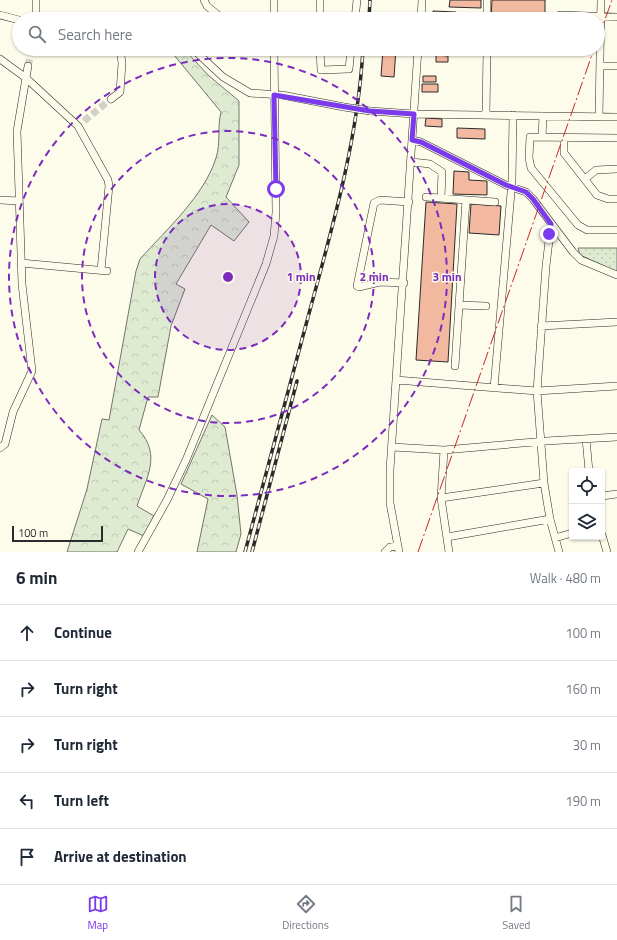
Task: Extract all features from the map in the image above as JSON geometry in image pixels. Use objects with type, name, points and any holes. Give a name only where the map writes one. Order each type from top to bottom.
[{"type":"street","points":[[36,0],[36,12]]},
{"type":"street","points":[[204,0],[207,6],[214,12]]},
{"type":"street","points":[[274,0],[274,12]]},
{"type":"street","points":[[320,0],[320,12]]},
{"type":"street","points":[[356,12],[357,0]]},
{"type":"street","points":[[421,12],[422,0]]},
{"type":"street","points":[[487,0],[487,12]]},
{"type":"street","points":[[601,0],[601,12]]},
{"type":"street","points":[[0,15],[12,18]]},
{"type":"street","points":[[605,17],[617,17]]},
{"type":"street","points":[[111,100],[120,92],[121,56]]},
{"type":"street","points":[[201,56],[235,86],[250,93],[274,95],[370,111],[414,114],[617,117]]},
{"type":"street","points":[[138,552],[167,500],[186,460],[266,264],[274,236],[276,212],[274,56]]},
{"type":"street","points":[[320,56],[321,70],[349,69],[350,56]]},
{"type":"street","points":[[385,552],[390,547],[398,549],[389,489],[412,162],[418,56]]},
{"type":"street","points":[[486,115],[487,56]]},
{"type":"street","points":[[599,117],[600,56]]},
{"type":"street","points":[[0,59],[26,78],[78,126],[108,180],[109,186],[104,271],[21,263]]},
{"type":"street","points":[[0,448],[5,444],[13,412],[32,371],[21,263],[18,126],[28,66]]},
{"type":"street","points":[[600,66],[617,66]]},
{"type":"street","points":[[494,388],[511,187],[513,115]]},
{"type":"street","points":[[542,137],[543,116]]},
{"type":"street","points":[[78,126],[84,121]]},
{"type":"street","points":[[617,138],[530,137],[529,158],[531,168],[578,226],[587,230],[617,230]]},
{"type":"street","points":[[564,137],[564,153],[597,195],[608,199],[617,199]]},
{"type":"street","points":[[412,140],[421,142],[530,195],[551,224],[581,260],[617,275]]},
{"type":"street","points":[[412,162],[430,164],[442,172],[441,198]]},
{"type":"street","points":[[585,179],[596,170],[617,169]]},
{"type":"street","points":[[426,197],[495,202]]},
{"type":"street","points":[[0,200],[19,201]]},
{"type":"street","points":[[404,283],[380,282],[360,287],[357,286],[374,203],[380,200],[409,202]]},
{"type":"street","points":[[455,366],[466,200]]},
{"type":"street","points":[[551,224],[541,326],[537,391],[544,483],[550,519],[559,552]]},
{"type":"street","points":[[459,305],[486,306]]},
{"type":"street","points":[[541,326],[617,322]]},
{"type":"street","points":[[396,380],[537,391],[617,386]]},
{"type":"street","points":[[392,447],[444,450],[617,437]]},
{"type":"street","points":[[586,439],[590,468]]},
{"type":"street","points":[[444,450],[441,498],[449,552]]},
{"type":"street","points":[[441,498],[544,483]]},
{"type":"street","points":[[605,496],[617,494]]},
{"type":"street","points":[[446,537],[550,519]]},
{"type":"street","points":[[555,538],[569,534]]},
{"type":"street","points":[[603,540],[607,552]]},
{"type":"green space","points":[[175,56],[190,56],[208,75],[239,101],[239,165],[226,197],[249,222],[234,241],[211,225],[176,284],[185,289],[171,326],[158,397],[148,397],[139,430],[150,449],[151,458],[148,477],[137,506],[154,516],[144,536],[128,529],[117,552],[67,552],[87,489],[102,419],[109,420],[136,271],[140,259],[184,212],[203,186],[216,158],[221,112]]},
{"type":"green space","points":[[578,248],[617,248],[617,272],[580,255]]},
{"type":"green space","points":[[212,415],[225,427],[237,495],[241,534],[236,552],[197,552],[208,499],[181,484]]},
{"type":"building","points":[[450,0],[481,0],[481,8],[449,7]]},
{"type":"building","points":[[492,0],[545,0],[545,12],[491,12]]},
{"type":"building","points":[[433,11],[456,12],[433,12]]},
{"type":"building","points":[[382,56],[396,56],[394,77],[381,76]]},
{"type":"building","points":[[436,56],[448,56],[448,62],[436,62]]},
{"type":"building","points":[[423,76],[436,76],[436,82],[423,82]]},
{"type":"building","points":[[422,84],[438,84],[438,92],[422,92]]},
{"type":"building","points":[[426,118],[442,119],[442,127],[425,126]]},
{"type":"building","points":[[457,128],[485,129],[485,139],[457,138]]},
{"type":"building","points":[[454,171],[469,172],[469,180],[487,181],[487,195],[453,194]]},
{"type":"building","points":[[426,202],[457,204],[448,362],[416,360]]},
{"type":"building","points":[[471,204],[501,206],[499,235],[469,233]]},
{"type":"tunnel","points":[[28,66],[30,56]]},
{"type":"tunnel","points":[[84,121],[111,99]]},
{"type":"railway","points":[[369,12],[370,0]]},
{"type":"railway","points":[[245,552],[344,179],[356,114],[362,56]]},
{"type":"railway","points":[[252,552],[297,381]]},
{"type":"power","points":[[605,20],[612,0]]},
{"type":"power","points":[[418,552],[592,56]]},
{"type":"route","points":[[276,189],[274,95],[282,95],[370,111],[414,114],[412,140],[421,142],[506,185],[526,192],[530,195],[551,224],[549,234]]}]
